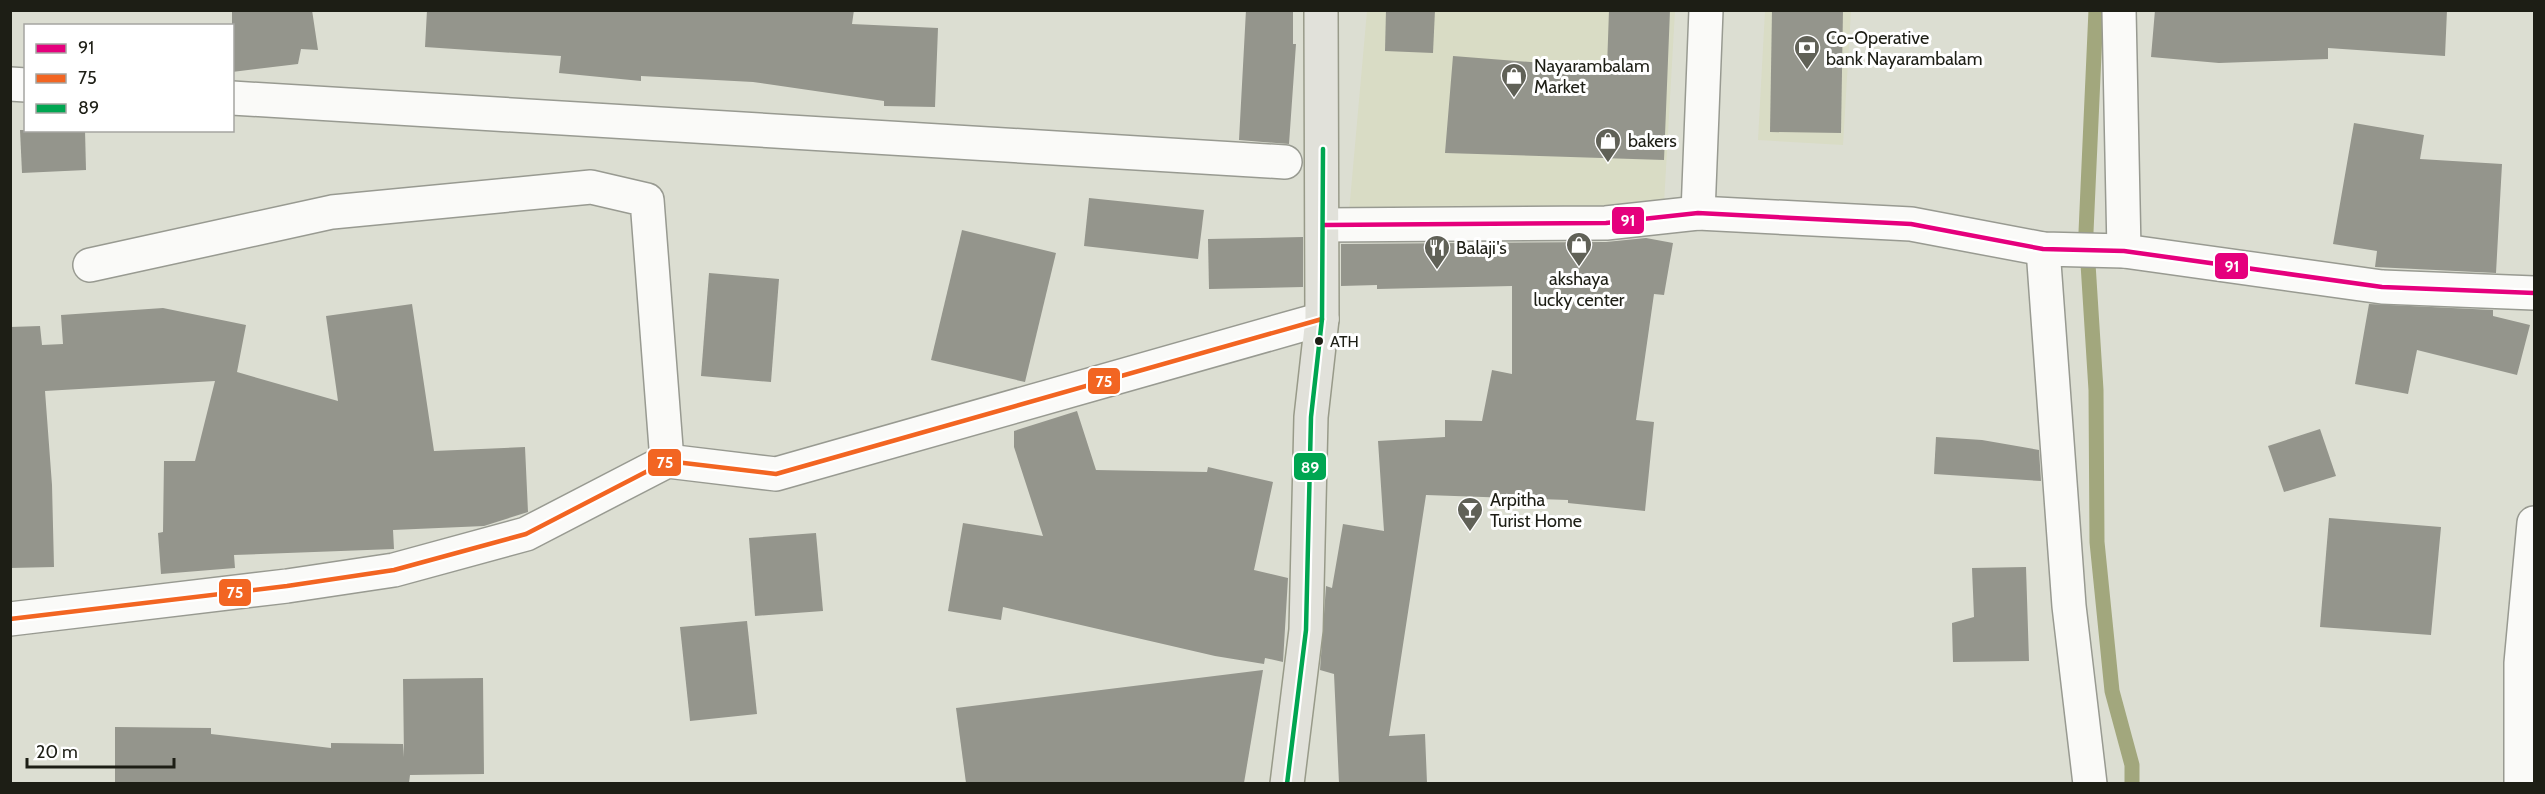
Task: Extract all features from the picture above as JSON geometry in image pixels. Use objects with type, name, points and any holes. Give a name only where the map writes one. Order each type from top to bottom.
[{"type":"main road","points":[[1287,783],[1306,630],[1311,417],[1322,319],[1324,225],[1321,10]]},
{"type":"street","points":[[1698,213],[1706,10]]},
{"type":"street","points":[[2119,10],[2124,251]]},
{"type":"street","points":[[234,98],[1285,162]]},
{"type":"street","points":[[90,265],[332,212],[591,187],[647,200],[667,461]]},
{"type":"street","points":[[1324,225],[1606,223],[1698,213],[1911,225],[2052,250],[2124,251],[2382,287],[2535,293]]},
{"type":"street","points":[[2052,250],[2069,606],[2090,783]]},
{"type":"street","points":[[10,619],[286,586],[394,570],[526,534],[667,461],[776,474],[1322,319]]},
{"type":"street","points":[[2521,783],[2522,663],[2535,523]]},
{"type":"shaded area","name":"Nayarambalam Market","points":[[1367,11],[1675,11],[1663,221],[1349,212]]},
{"type":"shaded area","name":"Co-Operative bank Nayarambalam","points":[[1765,11],[1851,11],[1843,145],[1758,140]]},
{"type":"building","points":[[232,10],[312,10],[318,50],[301,49],[298,64],[234,72],[234,24],[232,24]]},
{"type":"building","points":[[427,10],[854,10],[852,24],[938,28],[935,107],[884,106],[884,101],[753,82],[641,76],[641,81],[559,73],[561,56],[425,47]]},
{"type":"building","points":[[1246,10],[1293,10],[1293,44],[1296,44],[1289,144],[1239,140]]},
{"type":"building","points":[[1386,10],[1435,10],[1433,53],[1385,51]]},
{"type":"building","points":[[1609,10],[1670,10],[1664,160],[1445,153],[1453,56],[1607,68]]},
{"type":"building","name":"Co-Operative bank Nayarambalam","points":[[1772,10],[1843,10],[1841,133],[1770,132]]},
{"type":"building","points":[[2155,10],[2447,10],[2445,56],[2328,48],[2328,59],[2219,63],[2151,57]]},
{"type":"building","points":[[2354,123],[2424,135],[2420,159],[2502,164],[2496,273],[2375,267],[2377,251],[2333,244]]},
{"type":"building","points":[[20,130],[24,132],[85,132],[86,170],[22,173]]},
{"type":"building","points":[[1089,198],[1204,210],[1198,259],[1084,246]]},
{"type":"building","points":[[962,230],[1056,253],[1025,382],[931,360]]},
{"type":"building","points":[[1303,237],[1303,287],[1209,289],[1208,239]]},
{"type":"building","points":[[1646,238],[1673,243],[1664,295],[1654,294],[1636,420],[1654,422],[1645,511],[1568,503],[1568,500],[1426,495],[1389,736],[1425,734],[1427,783],[1339,783],[1334,674],[1320,670],[1326,586],[1332,588],[1343,524],[1384,531],[1378,441],[1445,437],[1445,420],[1482,421],[1492,370],[1512,374],[1512,286],[1377,289],[1377,285],[1341,286],[1341,244],[1606,242]]},
{"type":"building","points":[[709,273],[779,279],[771,382],[701,376]]},
{"type":"building","points":[[412,304],[434,451],[525,447],[528,512],[484,526],[393,530],[394,549],[234,555],[235,568],[161,574],[158,533],[163,532],[164,461],[195,461],[215,381],[45,391],[52,485],[54,567],[10,568],[10,327],[40,326],[42,345],[63,344],[61,315],[163,308],[246,325],[237,372],[338,401],[326,316]]},
{"type":"building","points":[[2369,304],[2493,310],[2493,316],[2530,325],[2517,375],[2417,350],[2408,394],[2355,384]]},
{"type":"building","points":[[1077,411],[1096,470],[1207,472],[1208,467],[1273,482],[1254,570],[1288,578],[1283,662],[1265,658],[1264,664],[1215,656],[1003,607],[1001,620],[948,611],[963,523],[1043,536],[1014,447],[1014,431]]},
{"type":"building","points":[[2320,429],[2336,476],[2284,492],[2268,446]]},
{"type":"building","points":[[1936,437],[1982,440],[2039,450],[2041,481],[1934,474]]},
{"type":"building","points":[[2329,518],[2441,527],[2431,635],[2320,627]]},
{"type":"building","points":[[816,533],[823,611],[755,616],[749,538]]},
{"type":"building","points":[[2026,567],[2029,661],[1953,662],[1952,623],[1974,617],[1972,568]]},
{"type":"building","points":[[747,621],[757,714],[690,721],[680,627]]},
{"type":"building","points":[[1263,670],[1244,783],[966,783],[956,708]]},
{"type":"building","points":[[483,678],[484,774],[410,775],[409,783],[115,783],[115,727],[211,728],[211,734],[331,748],[331,743],[403,744],[404,757],[403,679]]},
{"type":"waterway","points":[[2096,10],[2086,232],[2096,390],[2097,542],[2112,691],[2132,765],[2132,784]]},
{"type":"transit line","name":"89","points":[[1287,784],[1306,630],[1311,417],[1322,319],[1323,149]]},
{"type":"transit line","name":"91","points":[[1324,225],[1606,223],[1698,213],[1911,224],[2043,249],[2124,251],[2382,287],[2534,293]]},
{"type":"transit line","name":"75","points":[[10,619],[287,586],[394,570],[526,534],[667,461],[776,474],[1322,319]]},
{"type":"place","name":"Co-Operative bank Nayarambalam","points":[[1807,71]]},
{"type":"place","name":"Nayarambalam Market","points":[[1514,99]]},
{"type":"place","name":"bakers","points":[[1608,164]]},
{"type":"place","name":"akshaya lucky center","points":[[1579,268]]},
{"type":"place","name":"Balaji's","points":[[1437,271]]},
{"type":"place","name":"ATH","points":[[1319,341]]},
{"type":"place","name":"Arpitha Turist Home","points":[[1470,533]]}]
